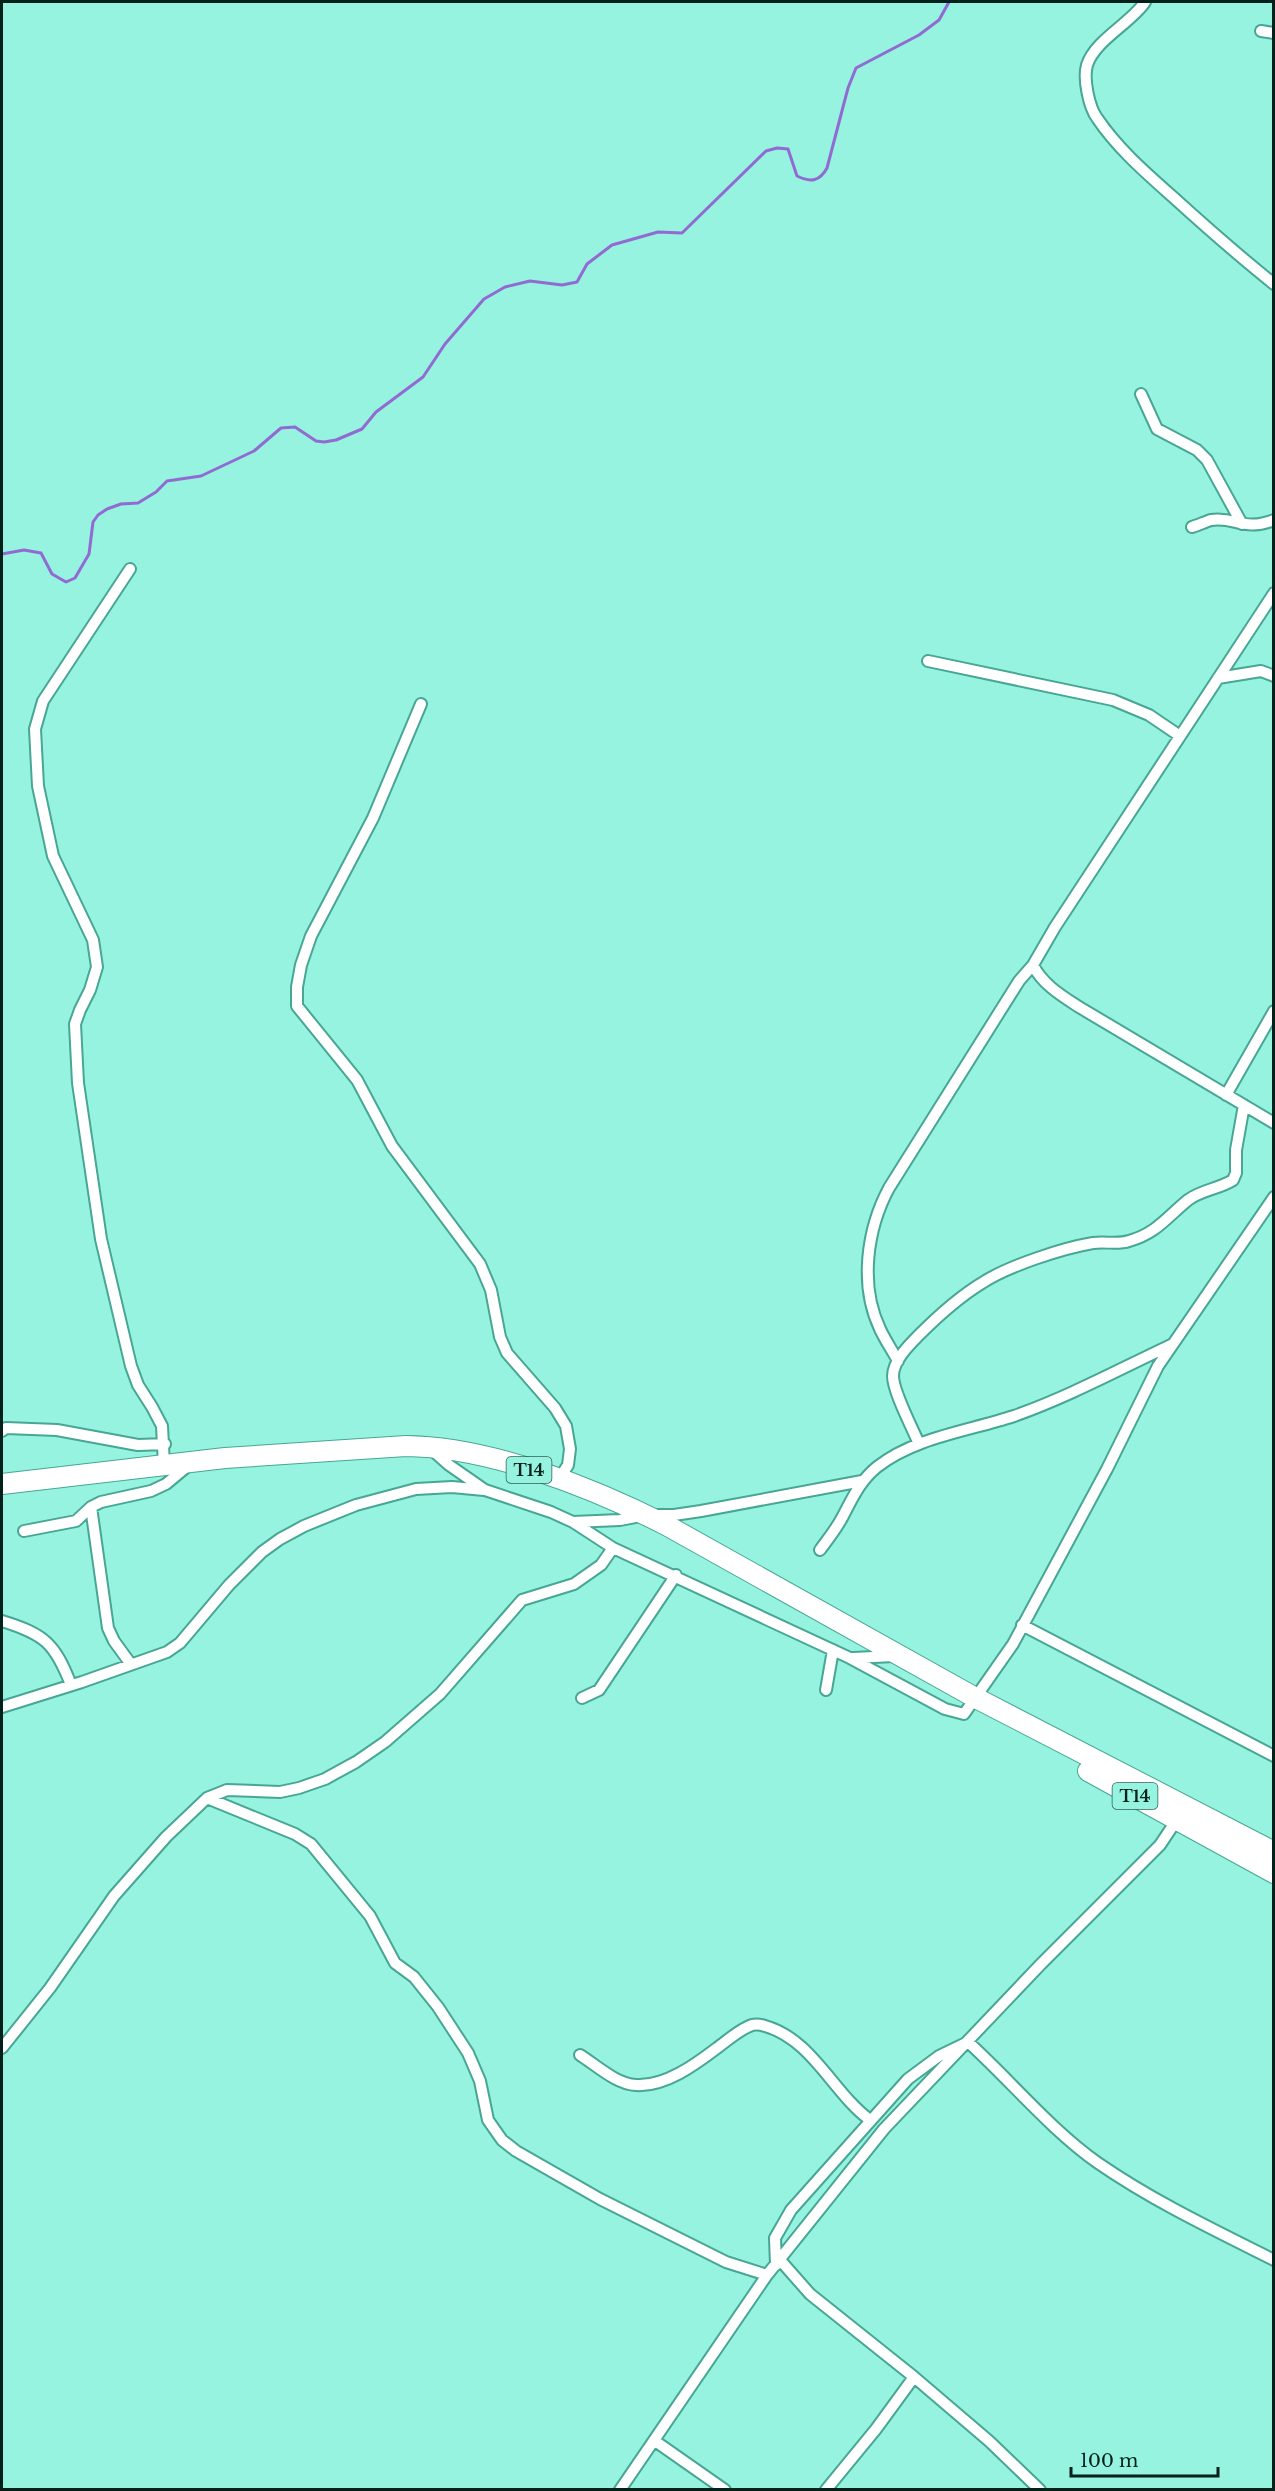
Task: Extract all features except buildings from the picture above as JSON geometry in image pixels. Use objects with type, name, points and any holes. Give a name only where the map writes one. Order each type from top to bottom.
[{"type":"highway","name":"T14","points":[[2,1484],[192,1462],[344,1449],[428,1446],[474,1454],[559,1479],[646,1515],[1002,1712],[1083,1768],[1274,1852]]},
{"type":"highway","name":"T14","points":[[1181,1813],[1274,1873]]},
{"type":"street","points":[[1145,2],[1139,11],[1097,50],[1087,66],[1088,97],[1096,117],[1123,152],[1142,170],[1234,252],[1274,284]]},
{"type":"street","points":[[1261,31],[1274,33]]},
{"type":"street","points":[[1142,394],[1157,429],[1197,450],[1207,460],[1242,524]]},
{"type":"street","points":[[1192,527],[1210,520],[1252,526],[1274,520]]},
{"type":"street","points":[[130,569],[43,701],[35,729],[38,786],[53,856],[93,940],[96,967],[90,990],[75,1024],[78,1083],[101,1239],[131,1366],[138,1385],[153,1407],[162,1426],[165,1444],[164,1466]]},
{"type":"street","points":[[898,1361],[879,1327],[868,1289],[869,1253],[875,1218],[895,1179],[1019,981],[1033,965],[1055,927],[1274,593]]},
{"type":"street","points":[[928,661],[1113,700],[1149,715],[1180,736]]},
{"type":"street","points":[[1218,678],[1261,671],[1274,676]]},
{"type":"street","points":[[421,704],[373,818],[311,936],[301,965],[297,987],[297,1006],[357,1080],[392,1146],[480,1264],[491,1290],[501,1337],[507,1353],[555,1408],[566,1426],[570,1449],[568,1465],[559,1479]]},
{"type":"street","points":[[1033,965],[1036,972],[1056,992],[1079,1007],[1274,1122]]},
{"type":"street","points":[[1226,1095],[1274,1011]]},
{"type":"street","points":[[920,1444],[893,1377],[898,1361],[907,1348],[934,1320],[983,1282],[1019,1266],[1070,1249],[1095,1242],[1121,1243],[1138,1238],[1162,1226],[1188,1200],[1233,1180],[1236,1173],[1236,1150],[1244,1105]]},
{"type":"street","points":[[2,1707],[167,1652],[180,1643],[229,1584],[262,1552],[304,1526],[356,1505],[416,1489],[452,1486],[485,1490],[537,1506],[573,1522],[613,1548],[676,1575],[850,1658],[954,1713],[964,1714],[974,1697],[1004,1660],[1107,1469],[1147,1385],[1274,1197]]},
{"type":"street","points":[[820,1550],[838,1524],[862,1481],[878,1466],[920,1444],[1044,1404],[1173,1344]]},
{"type":"street","points":[[2,1431],[6,1428],[57,1430],[138,1445],[165,1444]]},
{"type":"street","points":[[428,1446],[448,1465],[485,1490]]},
{"type":"street","points":[[24,1531],[71,1523],[81,1517],[91,1506],[101,1502],[151,1491],[177,1477],[192,1462]]},
{"type":"street","points":[[573,1522],[620,1520],[646,1515],[674,1515],[862,1481]]},
{"type":"street","points":[[91,1506],[108,1628],[114,1641],[130,1663]]},
{"type":"street","points":[[2,2048],[50,1988],[114,1896],[166,1837],[207,1798],[227,1790],[280,1792],[299,1788],[325,1779],[356,1762],[385,1742],[440,1694],[522,1600],[574,1584],[601,1565],[613,1548]]},
{"type":"street","points":[[582,1698],[599,1690],[676,1575]]},
{"type":"street","points":[[2,1621],[30,1630],[45,1640],[61,1662],[71,1685]]},
{"type":"street","points":[[1022,1625],[1274,1756]]},
{"type":"street","points":[[826,1690],[833,1650]]},
{"type":"street","points":[[850,1658],[900,1656]]},
{"type":"street","points":[[207,1798],[295,1834],[311,1844],[370,1916],[395,1963],[414,1977],[438,2007],[468,2054],[480,2081],[488,2120],[502,2140],[516,2151],[600,2199],[726,2262],[767,2275]]},
{"type":"street","points":[[620,2490],[767,2275],[884,2129],[1041,1964],[1160,1845],[1181,1813]]},
{"type":"street","points":[[580,2055],[623,2082],[635,2085],[654,2084],[694,2064],[754,2024],[767,2026],[788,2037],[807,2054],[823,2069],[853,2108],[870,2120]]},
{"type":"street","points":[[969,2042],[939,2056],[908,2079],[870,2120],[782,2224],[775,2238],[778,2263],[810,2294],[914,2377],[989,2441],[1040,2490]]},
{"type":"street","points":[[969,2042],[1006,2076],[1049,2121],[1097,2162],[1204,2225],[1274,2260]]},
{"type":"street","points":[[826,2490],[876,2429],[914,2377]]},
{"type":"street","points":[[655,2441],[724,2490]]},
{"type":"waterway","points":[[2,554],[24,550],[41,553],[52,574],[66,582],[75,578],[89,554],[93,522],[98,515],[121,504],[138,503],[156,492],[167,481],[201,476],[254,451],[281,428],[295,427],[316,441],[324,442],[336,440],[362,429],[376,412],[423,377],[445,344],[484,299],[505,287],[530,281],[562,285],[577,282],[587,264],[612,245],[658,232],[682,233],[766,151],[777,148],[788,149],[797,176],[815,180],[827,168],[848,88],[856,68],[919,35],[939,20],[949,2]]}]
